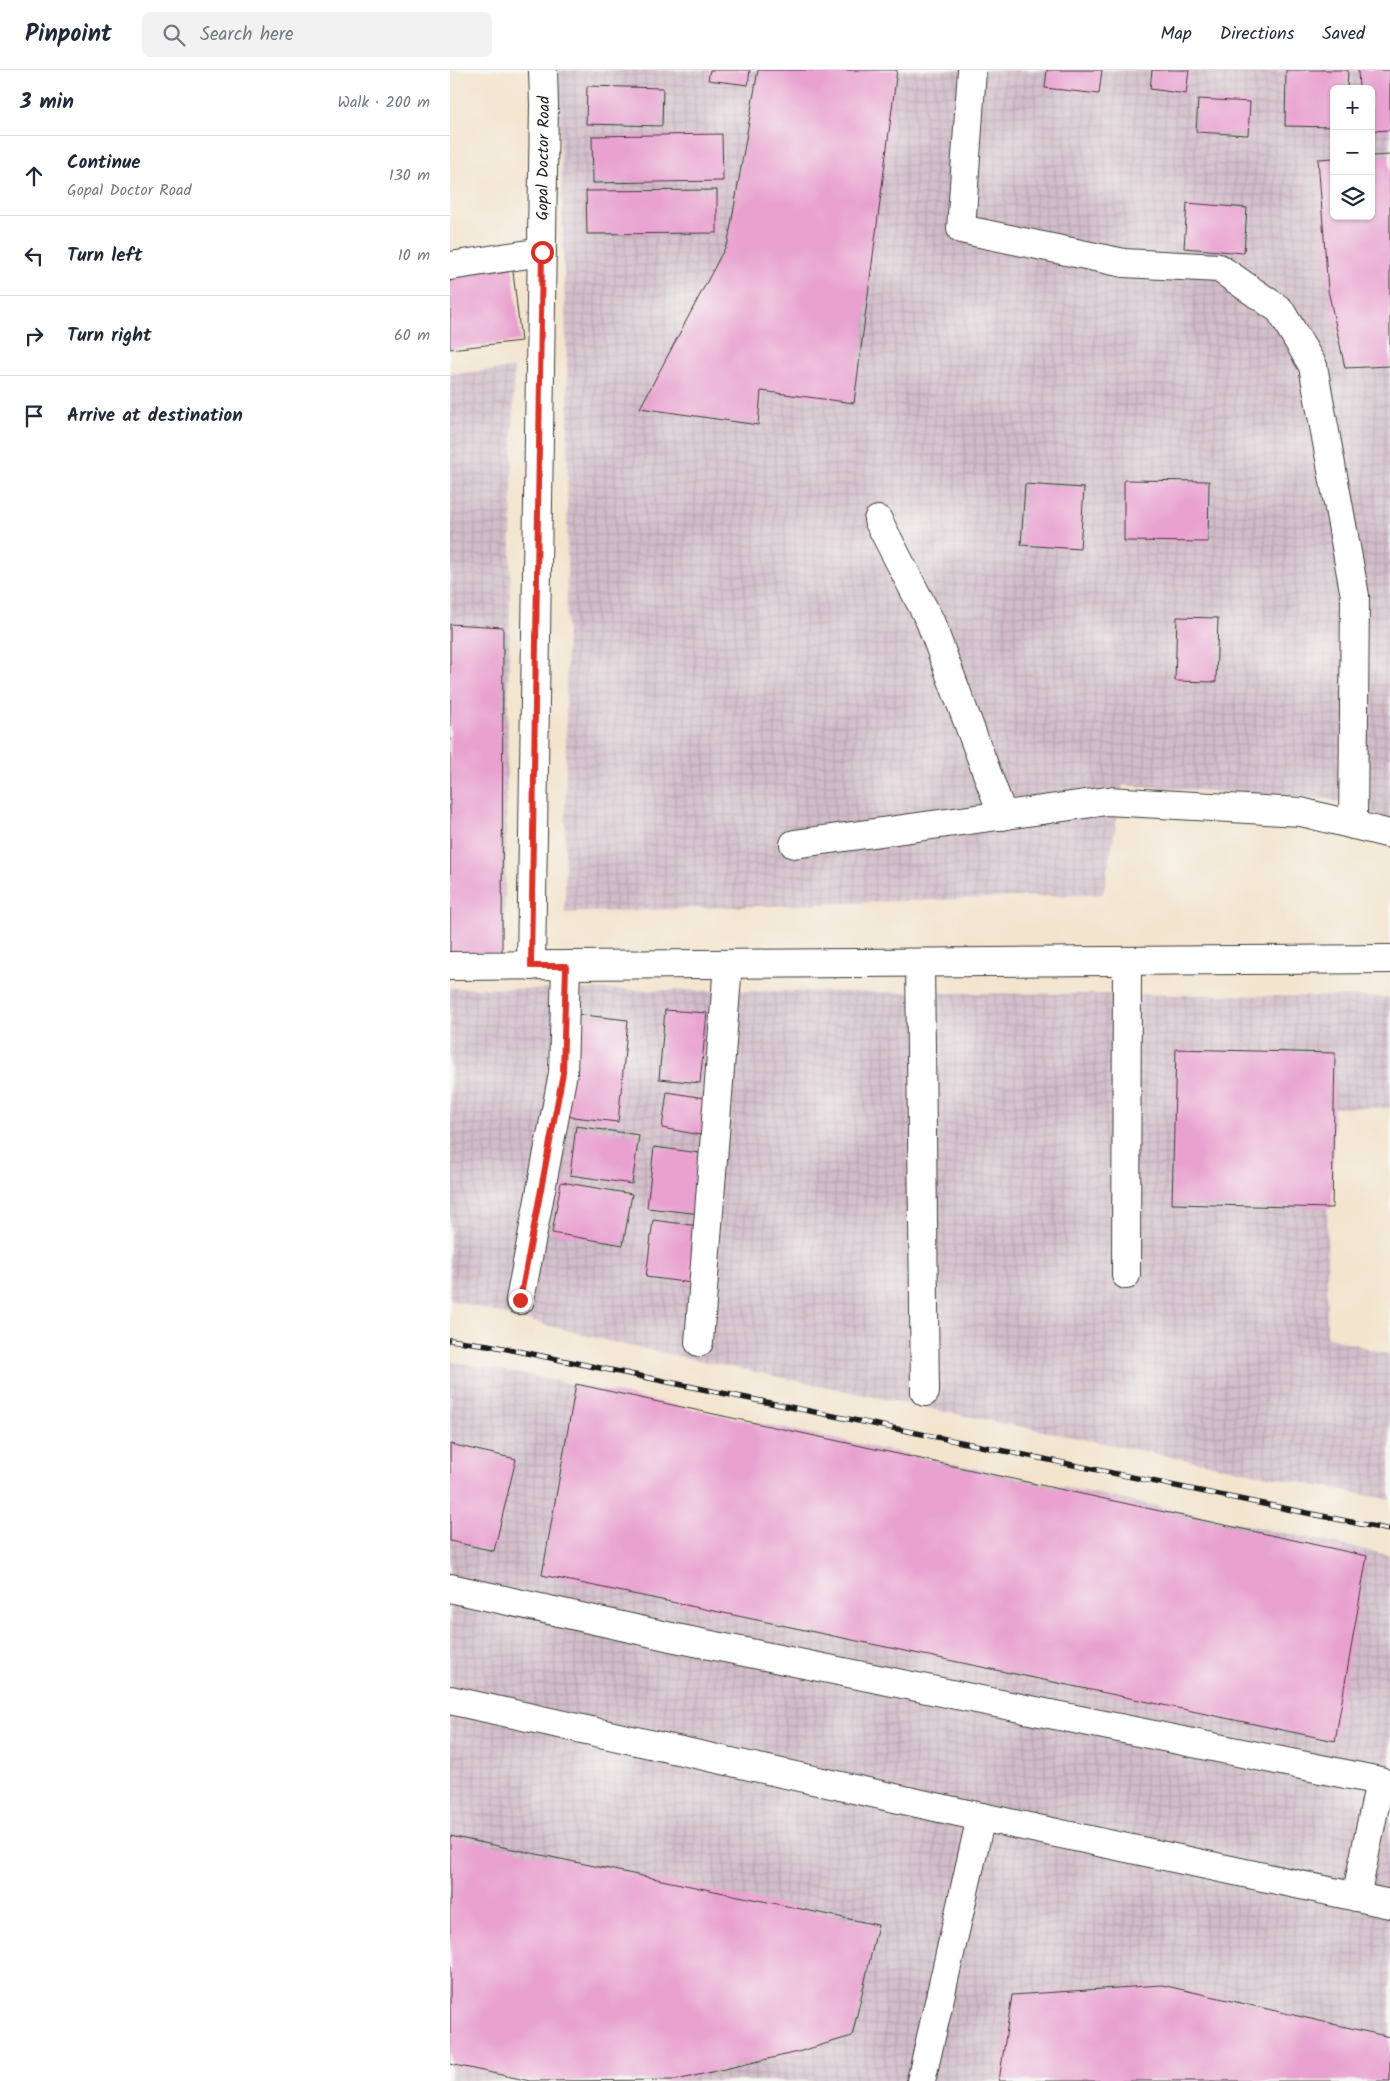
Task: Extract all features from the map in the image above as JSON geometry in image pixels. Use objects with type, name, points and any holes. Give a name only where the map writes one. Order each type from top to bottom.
[{"type":"street","name":"Gopal Doctor Road","points":[[531,966],[543,70]]},
{"type":"street","points":[[972,70],[961,229],[1124,264],[1219,268],[1280,310],[1313,366],[1355,596],[1352,825]]},
{"type":"street","points":[[450,266],[542,252]]},
{"type":"street","points":[[878,520],[930,621],[1003,816]]},
{"type":"street","points":[[794,844],[1107,802],[1300,812],[1390,834]]},
{"type":"street","points":[[450,966],[1390,959]]},
{"type":"street","points":[[920,962],[925,1392]]},
{"type":"street","points":[[1126,1275],[1127,962]]},
{"type":"street","points":[[699,1342],[728,964]]},
{"type":"street","points":[[520,1300],[563,1073],[566,966]]},
{"type":"street","points":[[450,1588],[671,1637],[1380,1782],[1356,1897]]},
{"type":"street","points":[[450,1700],[980,1817],[1390,1904]]},
{"type":"street","points":[[921,2081],[980,1817]]},
{"type":"shaded area","points":[[558,70],[1390,70],[1390,819],[1329,799],[1123,785],[1103,894],[565,913],[568,400]]},
{"type":"shaded area","points":[[514,368],[504,944],[450,943],[450,374]]},
{"type":"shaded area","points":[[450,988],[1390,997],[1390,1108],[1328,1108],[1327,1336],[1390,1355],[1390,1500],[956,1414],[616,1343],[450,1300]]},
{"type":"shaded area","points":[[450,1361],[553,1380],[1390,1555],[1390,2081],[450,2081]]},
{"type":"building","points":[[710,70],[750,70],[748,85],[708,80]]},
{"type":"building","points":[[758,70],[897,70],[854,403],[761,391],[758,425],[640,408],[728,242]]},
{"type":"building","points":[[1047,70],[1102,70],[1099,94],[1045,88]]},
{"type":"building","points":[[1152,70],[1189,70],[1186,94],[1150,89]]},
{"type":"building","points":[[1286,70],[1348,70],[1347,85],[1330,85],[1330,127],[1285,126]]},
{"type":"building","points":[[1358,70],[1390,70],[1390,130],[1375,131],[1375,85],[1359,85]]},
{"type":"building","points":[[587,86],[663,88],[662,126],[586,124]]},
{"type":"building","points":[[1198,99],[1250,102],[1248,135],[1196,132]]},
{"type":"building","points":[[722,134],[723,181],[593,183],[592,136]]},
{"type":"building","points":[[1390,155],[1390,366],[1345,368],[1328,290],[1318,159],[1330,158],[1330,220],[1375,220],[1375,156]]},
{"type":"building","points":[[717,190],[717,233],[587,234],[586,191]]},
{"type":"building","points":[[1187,203],[1247,208],[1244,253],[1184,248]]},
{"type":"building","points":[[512,263],[521,341],[450,349],[450,270]]},
{"type":"building","points":[[1124,480],[1209,481],[1208,542],[1124,541]]},
{"type":"building","points":[[1025,484],[1084,488],[1080,549],[1021,545]]},
{"type":"building","points":[[1177,617],[1218,618],[1216,682],[1175,681]]},
{"type":"building","points":[[450,624],[503,627],[502,954],[450,954]]},
{"type":"building","points":[[665,1010],[707,1013],[700,1083],[659,1079]]},
{"type":"building","points":[[575,1014],[628,1020],[618,1122],[564,1116]]},
{"type":"building","points":[[1176,1049],[1335,1053],[1332,1208],[1172,1204]]},
{"type":"building","points":[[667,1092],[711,1099],[706,1136],[662,1128]]},
{"type":"building","points":[[576,1126],[639,1135],[632,1184],[570,1175]]},
{"type":"building","points":[[654,1147],[707,1154],[701,1214],[647,1208]]},
{"type":"building","points":[[561,1182],[632,1194],[623,1245],[552,1233]]},
{"type":"building","points":[[653,1220],[699,1226],[692,1283],[646,1277]]},
{"type":"building","points":[[576,1384],[1367,1556],[1335,1741],[542,1575]]},
{"type":"building","points":[[450,1444],[516,1459],[494,1551],[450,1541]]},
{"type":"building","points":[[450,1836],[878,1925],[852,2036],[798,2052],[677,2080],[530,2081],[450,2064]]},
{"type":"building","points":[[1162,1985],[1390,2037],[1390,2081],[999,2081],[1012,1995]]},
{"type":"railway","points":[[450,1340],[488,1345],[1390,1530]]},
{"type":"route","points":[[520,1300],[563,1073],[566,966],[531,966],[542,252]]}]
